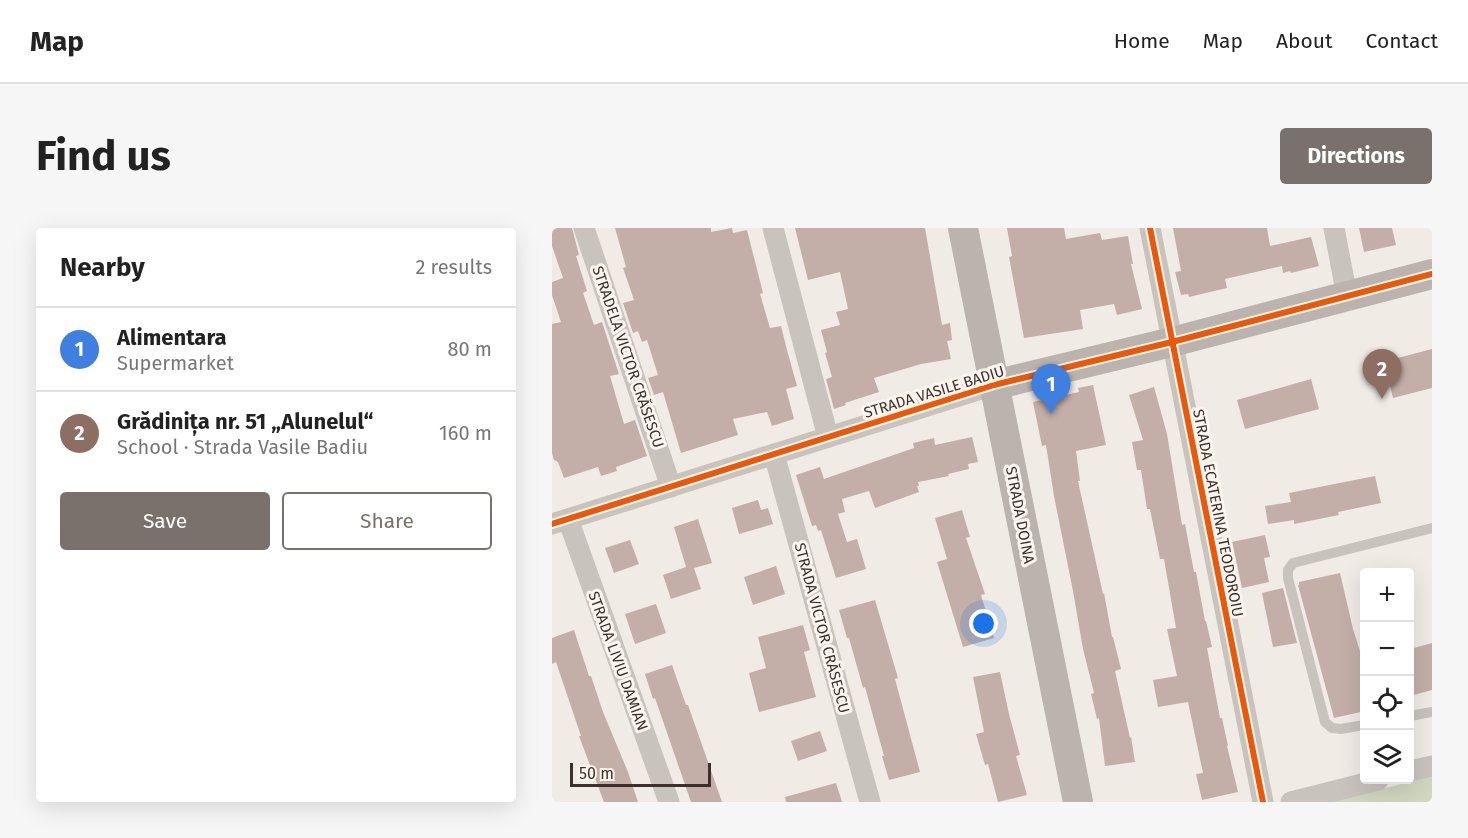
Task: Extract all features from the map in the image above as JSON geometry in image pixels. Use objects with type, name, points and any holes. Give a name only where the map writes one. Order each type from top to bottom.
[{"type":"main road","name":"STRADA DOINA","points":[[963,228],[1078,802]]},
{"type":"main road","name":"STRADA VASILE BADIU","points":[[994,385],[1172,342],[1432,274]]},
{"type":"street","name":"STRADELA VICTOR CRĂSESCU","points":[[584,228],[671,487]]},
{"type":"street","points":[[773,228],[828,437]]},
{"type":"street","name":"STRADA ECATERINA TEODOROIU","points":[[1150,228],[1263,802]]},
{"type":"street","points":[[1334,228],[1347,296]]},
{"type":"street","name":"STRADA VASILE BADIU","points":[[560,522],[994,385]]},
{"type":"street","name":"STRADA VICTOR CRĂSESCU","points":[[774,454],[870,802]]},
{"type":"street","name":"STRADA LIVIU DAMIAN","points":[[560,522],[669,802]]},
{"type":"street","points":[[1414,770],[1432,766]]},
{"type":"street","points":[[1291,802],[1362,784]]},
{"type":"lane","points":[[1360,726],[1341,729],[1332,728],[1325,722],[1288,578],[1288,570],[1293,563],[1432,528]]},
{"type":"lane","points":[[1414,715],[1432,712]]},
{"type":"green space","points":[[1432,776],[1432,802],[1332,802],[1401,784],[1414,784],[1414,781]]},
{"type":"building","points":[[552,228],[572,228],[579,255],[576,256],[587,291],[583,293],[594,325],[602,322],[619,374],[610,376],[624,424],[635,420],[647,456],[616,467],[617,471],[601,476],[598,467],[564,478],[552,453],[552,324],[561,322],[552,295],[552,282],[563,278],[552,246]]},
{"type":"building","points":[[615,228],[711,228],[711,232],[732,228],[733,233],[747,230],[763,293],[760,294],[770,328],[781,326],[797,386],[786,389],[794,419],[772,426],[767,412],[733,419],[738,435],[681,453],[663,392],[654,395],[648,378],[658,375],[647,340],[642,342],[638,331],[633,333],[623,303],[634,300],[623,268],[626,267]]},
{"type":"building","points":[[795,228],[925,228],[942,325],[950,323],[952,340],[947,341],[951,359],[921,364],[874,378],[879,392],[834,409],[826,379],[832,377],[821,330],[840,325],[836,312],[848,309],[840,272],[808,280]]},
{"type":"building","points":[[1007,228],[1064,228],[1066,239],[1100,233],[1102,240],[1128,236],[1133,264],[1131,264],[1142,309],[1117,315],[1114,304],[1080,310],[1083,329],[1024,338],[1009,257],[1012,256]]},
{"type":"building","points":[[1173,228],[1267,228],[1270,246],[1311,237],[1319,266],[1283,273],[1282,266],[1225,279],[1227,288],[1189,297],[1188,294],[1181,295],[1175,272],[1181,271]]},
{"type":"building","points":[[1359,228],[1392,228],[1396,245],[1364,252]]},
{"type":"building","points":[[1432,349],[1432,388],[1393,398],[1389,381],[1399,378],[1394,359]]},
{"type":"building","points":[[1311,379],[1319,409],[1245,429],[1237,400]]},
{"type":"building","points":[[1093,385],[1106,445],[1076,451],[1080,481],[1078,481],[1121,669],[1115,671],[1135,762],[1105,766],[1099,718],[1097,719],[1091,694],[1094,693],[1083,649],[1046,445],[1042,446],[1033,402],[1079,392],[1078,388]]},
{"type":"building","points":[[1154,387],[1167,434],[1182,525],[1185,524],[1212,647],[1207,648],[1220,718],[1222,718],[1238,792],[1202,800],[1196,774],[1203,773],[1188,702],[1158,707],[1153,680],[1177,676],[1167,629],[1176,628],[1164,559],[1160,559],[1150,509],[1147,509],[1141,470],[1137,470],[1132,442],[1143,440],[1129,395]]},
{"type":"building","points":[[972,437],[978,462],[968,464],[969,469],[948,474],[949,476],[918,482],[919,492],[875,508],[869,491],[842,499],[845,512],[838,514],[847,542],[857,539],[866,569],[836,578],[821,530],[818,531],[816,525],[812,526],[796,475],[820,467],[824,479],[914,448],[913,443],[934,438],[935,445]]},
{"type":"building","points":[[1375,476],[1381,503],[1338,512],[1339,515],[1294,524],[1294,520],[1268,524],[1265,506],[1291,502],[1289,493]]},
{"type":"building","points":[[758,500],[761,510],[768,508],[773,524],[739,534],[732,508]]},
{"type":"building","points":[[962,510],[970,537],[966,538],[985,594],[981,595],[994,638],[963,647],[937,562],[947,559],[935,518]]},
{"type":"building","points":[[698,519],[712,563],[694,568],[701,589],[671,599],[663,575],[686,567],[674,527]]},
{"type":"building","points":[[1265,535],[1270,557],[1264,558],[1269,582],[1242,588],[1232,542]]},
{"type":"building","points":[[630,540],[639,564],[614,573],[605,548]]},
{"type":"building","points":[[776,566],[785,594],[753,605],[744,577]]},
{"type":"building","points":[[1340,573],[1360,651],[1360,712],[1334,718],[1299,582]]},
{"type":"building","points":[[1283,588],[1297,643],[1273,647],[1262,593]]},
{"type":"building","points":[[875,600],[898,678],[895,679],[920,772],[889,780],[865,687],[863,688],[839,610]]},
{"type":"building","points":[[656,604],[666,633],[635,644],[625,614]]},
{"type":"building","points":[[803,625],[810,650],[804,652],[816,697],[759,712],[749,673],[766,668],[758,637]]},
{"type":"building","points":[[574,630],[589,676],[591,676],[638,802],[604,802],[579,736],[581,736],[556,662],[552,664],[552,638]]},
{"type":"building","points":[[1432,643],[1432,690],[1414,695],[1414,676],[1414,648]]},
{"type":"building","points":[[672,665],[722,802],[691,802],[655,698],[653,699],[645,674]]},
{"type":"building","points":[[1000,672],[1020,755],[1016,756],[1027,795],[998,802],[988,764],[985,765],[976,734],[984,732],[973,677]]},
{"type":"building","points":[[820,731],[827,751],[798,761],[791,741]]},
{"type":"building","points":[[836,783],[842,802],[786,802],[785,797]]},
{"type":"cycle path","points":[[1150,228],[1263,802]]},
{"type":"cycle path","points":[[552,524],[994,385],[1172,342],[1432,274]]},
{"type":"place","name":"Grădinița nr. 51 „Alunelul“","points":[[1382,399]]},
{"type":"place","name":"Alimentara","points":[[1051,414]]}]
